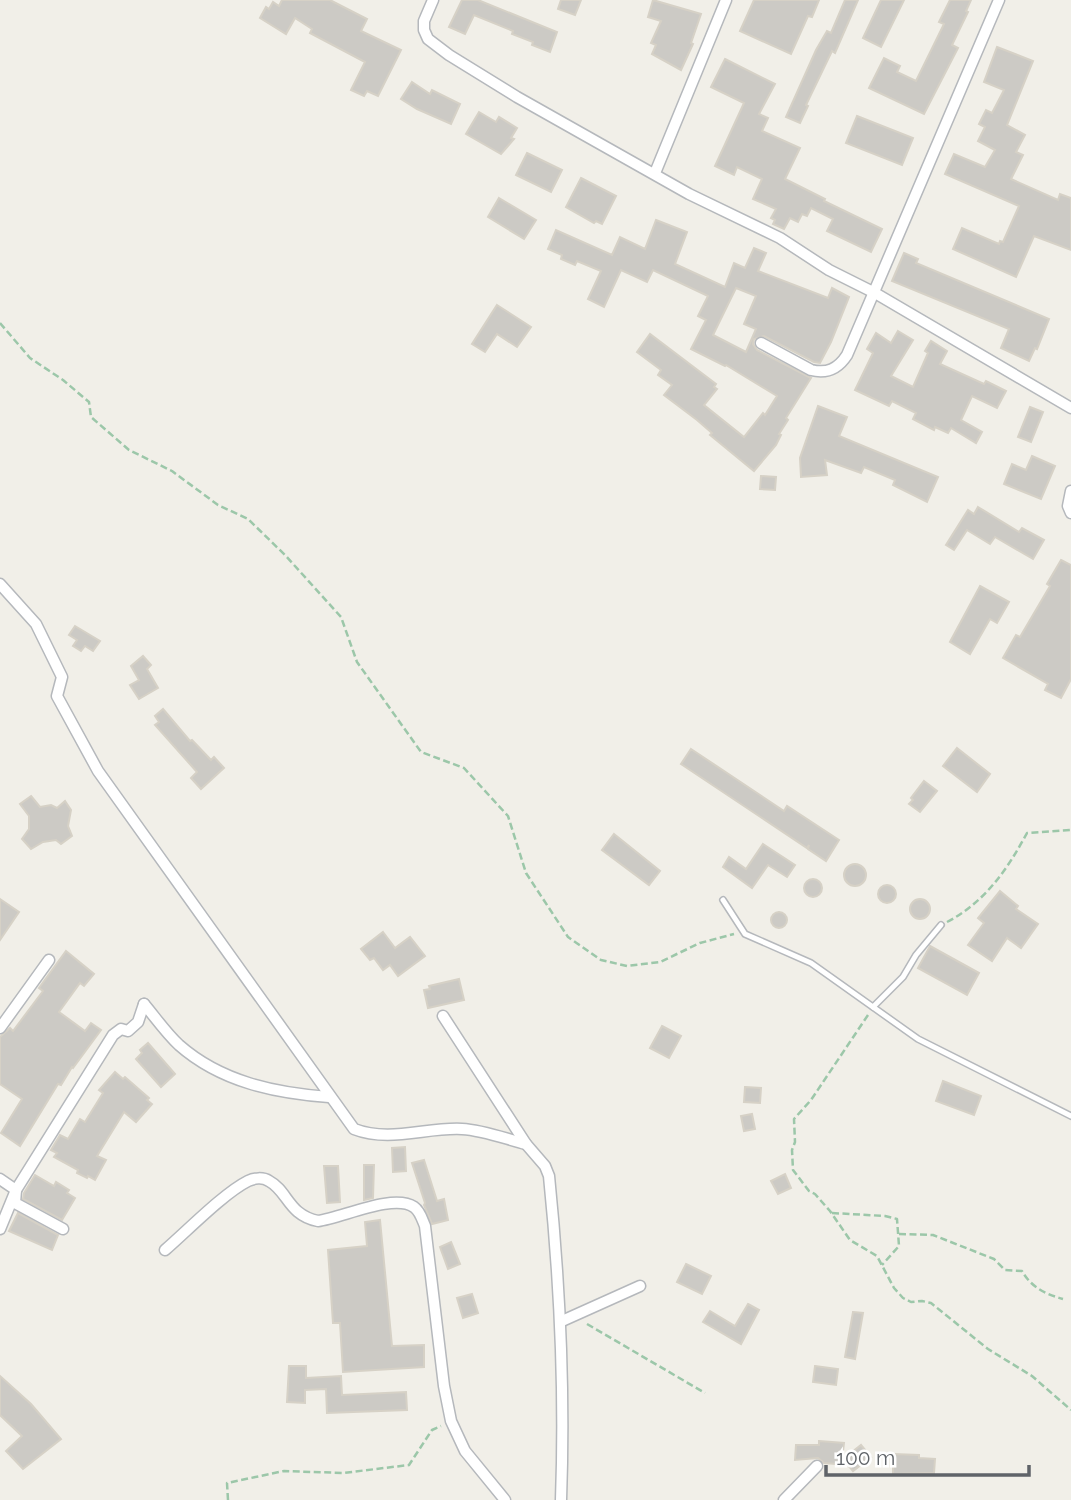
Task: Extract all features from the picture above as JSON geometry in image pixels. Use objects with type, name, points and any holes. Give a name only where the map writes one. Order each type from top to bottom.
[{"type":"street","points":[[433,0],[424,21],[428,39],[517,97],[723,212],[762,228],[829,270],[875,293],[1071,408]]},
{"type":"street","points":[[655,173],[726,0]]},
{"type":"street","points":[[761,343],[819,372],[835,368],[847,355],[999,0]]},
{"type":"street","points":[[1071,491],[1068,506],[1071,513]]},
{"type":"street","points":[[0,584],[36,624],[62,677],[57,696],[98,771],[354,1129],[368,1134],[402,1135],[461,1129],[526,1144]]},
{"type":"street","points":[[0,1028],[48,960]]},
{"type":"street","points":[[0,1229],[16,1189],[113,1035],[121,1029],[128,1031],[138,1021],[144,1004],[195,1058],[233,1079],[277,1090],[329,1097]]},
{"type":"street","points":[[443,1016],[526,1144],[545,1166],[549,1176],[562,1321],[561,1500]]},
{"type":"street","points":[[165,1250],[221,1201],[249,1180],[259,1178],[270,1181],[295,1210],[310,1219],[331,1219],[390,1203],[411,1205],[419,1212],[425,1226],[444,1386],[451,1421],[465,1451],[505,1500]]},
{"type":"street","points":[[0,1179],[16,1189]]},
{"type":"street","points":[[16,1189],[15,1203],[63,1229]]},
{"type":"street","points":[[562,1321],[640,1286]]},
{"type":"street","points":[[784,1500],[817,1466]]},
{"type":"lane","points":[[723,900],[746,934],[824,971],[918,1039],[1071,1116]]},
{"type":"lane","points":[[873,1007],[903,977],[916,955],[941,925]]},
{"type":"path","points":[[0,323],[30,358],[89,402],[91,417],[129,450],[172,471],[218,505],[248,519],[285,555],[341,617],[357,662],[421,752],[464,768],[508,816],[526,873],[568,937],[601,960],[628,966],[660,962],[700,943],[738,932],[758,938]]},
{"type":"path","points":[[941,925],[966,912],[985,895],[1010,863],[1027,833],[1071,830]]},
{"type":"path","points":[[873,1007],[819,1089],[794,1119],[793,1170],[809,1191],[832,1213],[849,1240],[877,1256],[894,1288],[903,1298],[911,1303],[931,1303],[988,1349],[1032,1376],[1071,1410]]},
{"type":"path","points":[[832,1213],[878,1215],[897,1219],[900,1246],[882,1265]]},
{"type":"path","points":[[900,1234],[933,1235],[982,1253],[987,1258],[994,1259],[1005,1270],[1021,1270],[1028,1281],[1047,1295],[1063,1299]]},
{"type":"path","points":[[576,1315],[624,1347],[705,1393]]},
{"type":"path","points":[[229,1500],[227,1483],[284,1471],[343,1473],[408,1465],[432,1430],[451,1421]]},
{"type":"building","points":[[282,0],[330,0],[367,19],[361,31],[401,50],[378,96],[367,91],[364,96],[351,90],[365,62],[310,33],[312,29],[295,18],[286,34],[260,18],[266,7],[269,9],[273,2],[279,6]]},
{"type":"building","points":[[462,0],[478,0],[557,32],[550,52],[512,34],[513,31],[474,15],[465,34],[449,27]]},
{"type":"building","points":[[561,0],[581,0],[575,15],[558,9]]},
{"type":"building","points":[[653,0],[701,14],[691,43],[693,44],[681,70],[652,54],[656,45],[651,43],[661,21],[648,17]]},
{"type":"building","points":[[754,0],[819,0],[812,17],[808,16],[791,54],[740,31]]},
{"type":"building","points":[[845,0],[858,0],[835,53],[832,51],[806,105],[808,106],[800,123],[786,117],[816,50],[827,31],[831,33]]},
{"type":"building","points":[[881,0],[904,0],[881,47],[863,38]]},
{"type":"building","points":[[950,0],[971,0],[952,45],[958,48],[924,114],[869,88],[884,58],[900,66],[897,72],[916,81],[944,24],[939,22]]},
{"type":"building","points":[[997,47],[1033,61],[1007,125],[1025,135],[1016,152],[1023,155],[1011,179],[1058,200],[1060,194],[1071,198],[1071,250],[1034,236],[1016,277],[953,249],[962,228],[999,244],[1000,241],[1003,242],[1019,206],[945,174],[954,154],[985,167],[995,150],[978,141],[985,127],[979,124],[986,110],[992,113],[1004,90],[984,82]]},
{"type":"building","points":[[725,59],[775,84],[759,114],[768,118],[762,131],[800,148],[785,179],[882,229],[871,252],[827,231],[833,219],[811,208],[807,216],[802,214],[798,222],[790,218],[784,229],[773,224],[775,220],[771,218],[776,209],[753,199],[762,179],[737,167],[734,175],[715,166],[744,103],[711,87]]},
{"type":"building","points":[[412,82],[430,94],[432,90],[460,104],[451,124],[401,99]]},
{"type":"building","points":[[479,112],[496,122],[499,117],[517,128],[511,138],[514,139],[501,154],[466,134]]},
{"type":"building","points":[[857,116],[913,138],[902,165],[846,143]]},
{"type":"building","points":[[527,153],[562,170],[551,192],[516,175]]},
{"type":"building","points":[[581,178],[616,196],[602,224],[596,221],[594,223],[566,207]]},
{"type":"building","points":[[499,198],[536,220],[524,239],[488,217]]},
{"type":"building","points":[[656,220],[687,232],[675,264],[725,287],[734,263],[745,268],[754,248],[766,253],[758,271],[828,298],[832,288],[849,297],[820,363],[764,336],[754,339],[753,344],[757,350],[811,378],[786,418],[788,420],[776,445],[754,471],[710,435],[712,433],[697,420],[664,395],[672,385],[658,375],[661,370],[637,352],[650,334],[716,384],[714,387],[717,389],[704,405],[744,437],[763,413],[765,415],[777,396],[726,365],[691,349],[706,320],[698,316],[708,296],[653,270],[647,282],[621,270],[604,307],[588,299],[601,271],[577,261],[575,265],[548,249],[556,230],[612,255],[620,237],[645,249]],"holes":[[[736,288],[756,296],[744,324],[756,329],[746,352],[713,335]]]},
{"type":"building","points":[[904,253],[918,259],[916,263],[1049,319],[1029,361],[1001,348],[1009,329],[892,281]]},
{"type":"building","points":[[497,305],[531,327],[517,347],[497,334],[485,352],[472,344]]},
{"type":"building","points":[[898,331],[913,340],[891,376],[913,387],[931,341],[947,351],[940,364],[1006,391],[997,408],[972,396],[961,420],[982,432],[976,443],[951,428],[948,433],[935,427],[934,430],[913,419],[916,413],[892,401],[889,406],[855,390],[873,353],[867,349],[876,333],[891,343]]},
{"type":"building","points":[[818,406],[847,417],[839,436],[938,477],[927,502],[893,485],[895,480],[864,467],[861,473],[825,460],[827,475],[801,477],[800,458]]},
{"type":"building","points":[[1030,407],[1043,412],[1031,442],[1018,437]]},
{"type":"building","points":[[1032,456],[1055,466],[1041,499],[1004,484],[1012,464],[1026,470]]},
{"type":"building","points":[[761,476],[776,477],[775,490],[760,489]]},
{"type":"building","points":[[978,507],[1019,532],[1022,528],[1044,540],[1033,559],[995,537],[990,544],[967,530],[954,550],[946,545],[968,510],[974,514]]},
{"type":"building","points":[[1061,560],[1071,565],[1071,679],[1061,698],[1045,690],[1048,684],[1003,658],[1016,635],[1020,637],[1050,586],[1047,584]]},
{"type":"building","points":[[980,586],[1009,602],[997,623],[990,619],[970,654],[950,642]]},
{"type":"building","points":[[75,626],[100,641],[93,651],[85,646],[81,651],[73,646],[77,640],[69,635]]},
{"type":"building","points":[[143,656],[151,665],[147,669],[158,688],[139,699],[130,685],[139,680],[131,666]]},
{"type":"building","points":[[163,709],[190,741],[211,760],[214,757],[224,768],[201,789],[191,778],[197,772],[155,725],[159,722],[155,716]]},
{"type":"building","points":[[957,748],[990,774],[977,792],[943,766]]},
{"type":"building","points":[[691,749],[784,811],[787,806],[839,840],[826,861],[808,849],[809,845],[807,848],[681,764]]},
{"type":"building","points":[[924,781],[937,791],[920,812],[909,804]]},
{"type":"building","points":[[31,796],[40,807],[51,805],[57,808],[65,801],[71,810],[68,826],[72,836],[61,844],[56,840],[43,842],[31,849],[22,839],[29,829],[29,816],[20,804]]},
{"type":"building","points":[[614,834],[660,871],[649,885],[602,850]]},
{"type":"building","points":[[763,844],[795,865],[787,877],[768,865],[752,888],[723,867],[729,857],[746,869]]},
{"type":"building","points":[[855,864],[863,867],[866,875],[863,883],[855,886],[847,883],[844,875],[847,867]]},
{"type":"building","points":[[813,879],[819,882],[822,888],[819,894],[813,897],[807,894],[804,888],[807,882]]},
{"type":"building","points":[[883,885],[891,885],[896,894],[894,901],[883,903],[878,898],[878,890]]},
{"type":"building","points":[[1000,891],[1018,906],[1016,909],[1038,924],[1021,948],[1007,938],[992,961],[968,945],[984,923],[978,918]]},
{"type":"building","points":[[0,899],[19,912],[0,940]]},
{"type":"building","points":[[916,899],[924,899],[930,909],[924,919],[916,919],[910,913],[910,905]]},
{"type":"building","points":[[776,912],[782,912],[787,920],[785,926],[776,928],[771,923],[771,917]]},
{"type":"building","points":[[383,932],[395,948],[410,937],[425,956],[398,976],[390,965],[383,970],[374,958],[370,960],[361,949]]},
{"type":"building","points":[[930,946],[979,973],[967,995],[918,968]]},
{"type":"building","points":[[66,951],[94,974],[84,986],[80,983],[59,1012],[85,1031],[91,1023],[101,1030],[61,1085],[58,1084],[20,1146],[1,1133],[22,1099],[0,1084],[0,1037],[10,1028],[13,1031],[43,991],[39,988]]},
{"type":"building","points":[[459,979],[464,1000],[428,1008],[424,990],[430,989],[429,986]]},
{"type":"building","points":[[662,1026],[681,1036],[669,1058],[650,1048]]},
{"type":"building","points":[[148,1043],[175,1074],[161,1087],[136,1059],[142,1053],[140,1050]]},
{"type":"building","points":[[115,1072],[123,1079],[125,1077],[149,1098],[147,1100],[152,1104],[136,1122],[124,1112],[97,1156],[106,1160],[95,1180],[77,1173],[78,1170],[54,1157],[57,1153],[51,1150],[60,1135],[68,1139],[80,1119],[85,1122],[103,1093],[99,1090]]},
{"type":"building","points":[[943,1081],[981,1096],[974,1115],[936,1101]]},
{"type":"building","points":[[745,1087],[761,1088],[760,1103],[744,1102]]},
{"type":"building","points":[[752,1114],[755,1129],[744,1131],[741,1116]]},
{"type":"building","points":[[405,1147],[406,1171],[393,1172],[392,1148]]},
{"type":"building","points":[[424,1160],[437,1201],[444,1199],[448,1220],[432,1224],[424,1205],[412,1163]]},
{"type":"building","points":[[364,1165],[374,1165],[373,1198],[364,1200]]},
{"type":"building","points":[[324,1166],[338,1166],[340,1202],[327,1203]]},
{"type":"building","points":[[785,1174],[791,1188],[778,1194],[771,1181]]},
{"type":"building","points":[[35,1175],[54,1186],[56,1182],[69,1190],[67,1193],[75,1198],[62,1220],[23,1199]]},
{"type":"building","points":[[18,1213],[58,1235],[52,1250],[9,1231]]},
{"type":"building","points":[[380,1220],[392,1346],[424,1345],[424,1367],[343,1372],[340,1323],[333,1323],[328,1250],[367,1246],[365,1222]]},
{"type":"building","points":[[451,1242],[460,1264],[448,1269],[440,1247]]},
{"type":"building","points":[[686,1264],[711,1276],[702,1294],[677,1282]]},
{"type":"building","points":[[472,1294],[478,1313],[463,1318],[457,1298]]},
{"type":"building","points":[[748,1304],[759,1310],[741,1344],[703,1322],[710,1311],[735,1326]]},
{"type":"building","points":[[853,1312],[863,1313],[855,1359],[845,1357]]},
{"type":"building","points":[[289,1366],[306,1366],[306,1378],[341,1376],[342,1395],[406,1392],[407,1410],[327,1413],[326,1389],[305,1390],[305,1403],[287,1402]]},
{"type":"building","points":[[815,1366],[838,1369],[836,1385],[813,1382]]},
{"type":"building","points":[[0,1376],[31,1404],[61,1439],[23,1469],[6,1451],[22,1436],[0,1415]]},
{"type":"building","points":[[819,1441],[844,1443],[842,1460],[861,1445],[871,1457],[853,1471],[848,1465],[824,1463],[818,1458],[795,1460],[796,1445],[819,1445]]},
{"type":"building","points":[[893,1454],[935,1459],[934,1473],[893,1474]]}]
